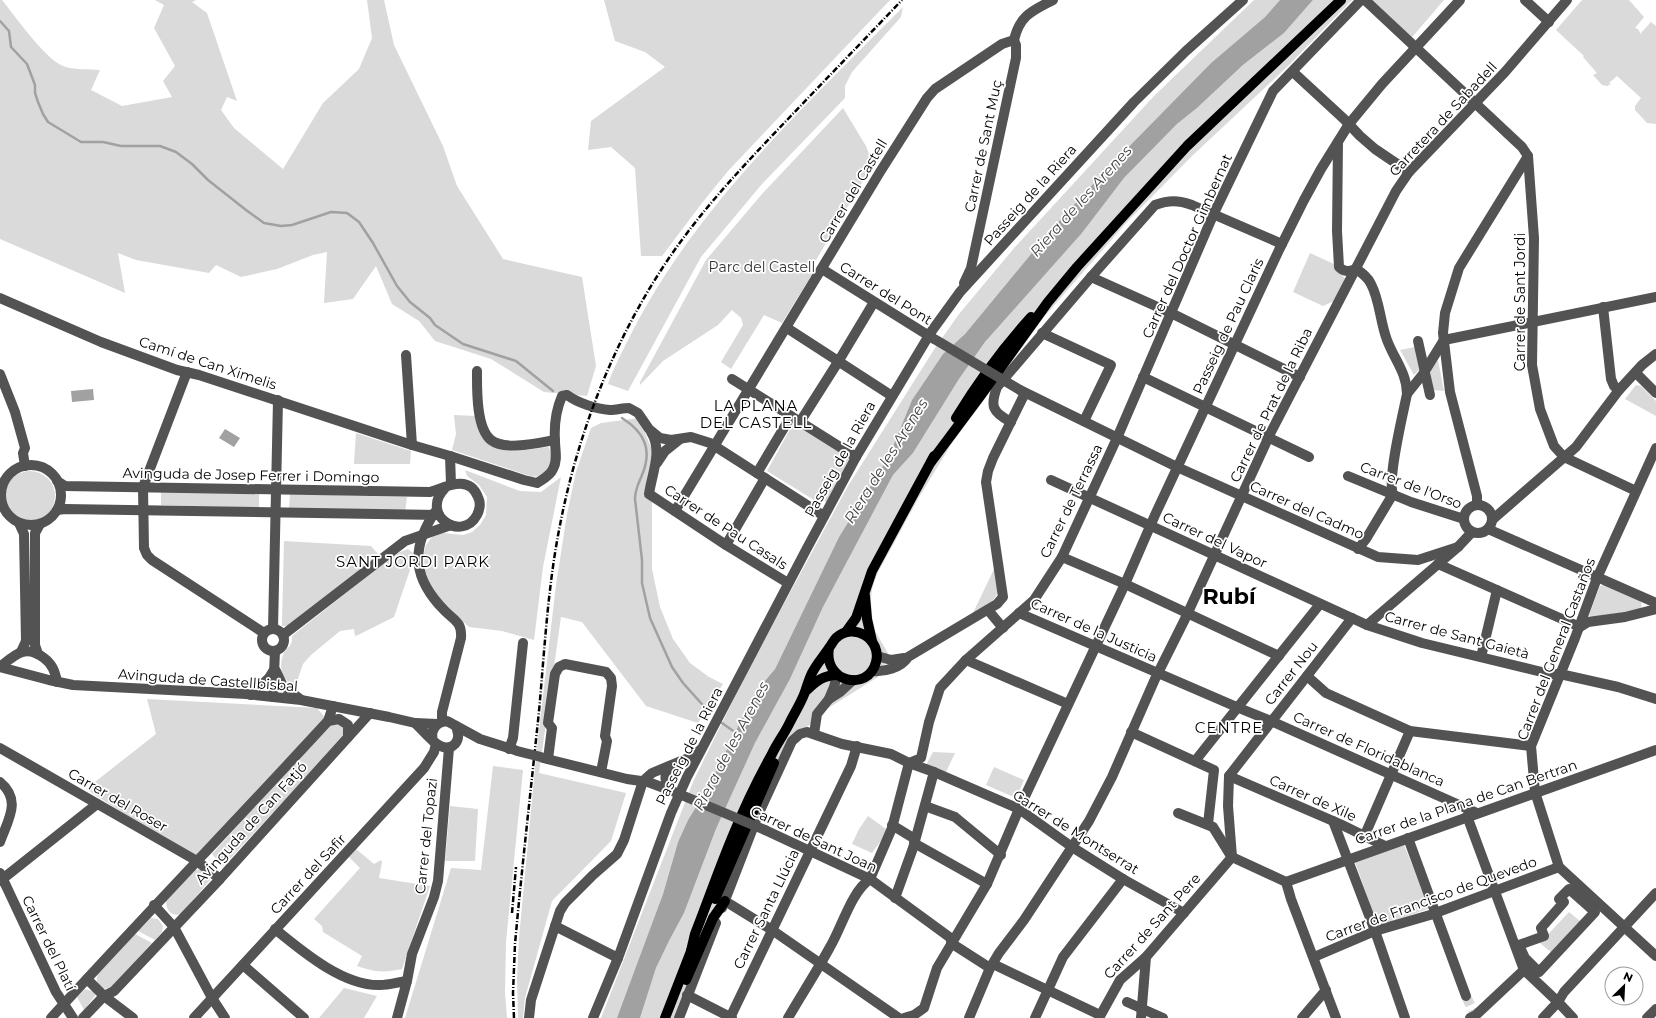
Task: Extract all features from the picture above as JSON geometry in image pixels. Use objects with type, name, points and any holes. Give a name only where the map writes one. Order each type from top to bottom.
[{"type":"main road","points":[[846,632],[856,618],[865,588],[882,552],[945,436],[978,383],[1020,329],[1048,302],[1152,183],[1187,146],[1341,0]]},
{"type":"main road","points":[[829,648],[829,662],[832,669],[837,675],[844,679],[853,680],[864,678],[872,671],[876,664],[877,656],[875,645],[866,619],[865,588]]},
{"type":"main road","points":[[667,1014],[691,951],[733,859],[785,733],[812,673],[836,637],[846,632],[860,632],[872,640]]},
{"type":"main road","points":[[804,693],[818,680],[837,675]]},
{"type":"main road","points":[[667,1014],[692,968],[713,918],[725,900]]},
{"type":"street","points":[[1014,40],[1017,27],[1023,19],[1036,9],[1053,0]]},
{"type":"street","name":"Passeig de la Riera","points":[[593,1018],[618,958],[671,813],[703,747],[788,583],[856,457],[892,396],[932,338],[960,292],[1134,102],[1186,51],[1243,0]]},
{"type":"street","points":[[1361,0],[1293,72],[1375,149],[1409,172]]},
{"type":"street","points":[[1365,0],[1476,103],[1522,148],[1528,156],[1524,175],[1459,268],[1445,313],[1443,333],[1450,392],[1477,496],[1477,505]]},
{"type":"street","name":"Passeig de Pau Claris","points":[[899,1018],[914,1015],[924,1008],[937,968],[988,884],[1019,809],[1125,584],[1150,526],[1235,344],[1304,200],[1349,124],[1382,84],[1460,0]]},
{"type":"street","points":[[1525,0],[1549,22]]},
{"type":"street","name":"Carretera de Sabadell","points":[[1356,269],[1396,191],[1409,172],[1476,103],[1567,0]]},
{"type":"street","name":"Carrer de Sant Muç","points":[[960,292],[971,268],[1016,58],[1016,45],[1014,40]]},
{"type":"street","name":"Carrer del Castell","points":[[675,511],[931,93],[1002,44],[1014,40]]},
{"type":"street","name":"Carrer del Doctor Gimbernat","points":[[1117,438],[1214,213],[1273,91],[1293,72]]},
{"type":"street","points":[[1338,142],[1337,231],[1339,267],[1342,270],[1347,271],[1356,269],[1367,278],[1373,287],[1387,340],[1404,372],[1407,384],[1407,394],[1393,466],[1391,488],[1393,494],[1366,539],[1358,549]]},
{"type":"street","name":"Carrer de Sant Jordi","points":[[1528,156],[1524,175],[1534,238],[1532,365],[1540,409],[1554,446],[1564,457],[1636,491]]},
{"type":"street","points":[[1011,422],[995,411],[992,399],[997,386],[1155,205],[1166,201],[1177,200],[1214,213],[1282,244]]},
{"type":"street","points":[[973,258],[977,263],[983,265],[990,260]]},
{"type":"street","name":"Carrer del Pont","points":[[822,269],[932,338],[1023,392]]},
{"type":"street","name":"Carrer de Prat de la Riba","points":[[969,1018],[999,953],[1024,920],[1093,815],[1269,437],[1356,269]]},
{"type":"street","points":[[1091,277],[1171,313],[1300,377]]},
{"type":"street","points":[[1407,394],[1425,371],[1444,340],[1656,297]]},
{"type":"street","name":"Camí de Can Ximelis","points":[[0,298],[101,342],[186,372],[200,375],[278,400],[412,446],[537,483],[547,477],[553,469],[556,461],[555,440],[557,409],[562,396],[567,395],[599,408],[611,410],[630,408],[638,413],[649,429]]},
{"type":"street","points":[[800,422],[874,302]]},
{"type":"street","points":[[1602,308],[1611,379],[1614,386],[1619,390]]},
{"type":"street","points":[[787,328],[892,396]]},
{"type":"street","points":[[1042,333],[1111,365],[1084,421]]},
{"type":"street","points":[[1418,341],[1430,395]]},
{"type":"street","points":[[1656,354],[1642,365],[1619,390],[1576,447],[1490,520],[1481,533],[1472,532],[1465,526],[1464,519],[1465,512],[1468,509],[1477,505],[1486,508],[1490,520],[1598,578],[1656,603]]},
{"type":"street","points":[[406,355],[412,446]]},
{"type":"street","points":[[477,371],[478,403],[484,429],[490,439],[498,443],[514,445],[555,440]]},
{"type":"street","points":[[186,372],[143,487],[144,548],[147,555],[269,631],[279,630],[283,635],[283,645],[275,651],[268,650],[263,646],[262,639],[269,631],[276,490],[278,400]]},
{"type":"street","points":[[1636,373],[1656,393]]},
{"type":"street","points":[[0,374],[15,412],[25,448],[23,454],[25,466]]},
{"type":"street","points":[[1143,377],[1206,406],[1309,457]]},
{"type":"street","points":[[732,379],[856,457]]},
{"type":"street","points":[[0,391],[16,432],[19,450],[23,454]]},
{"type":"street","points":[[877,656],[890,660],[908,657],[988,610],[997,604],[1003,597],[986,482],[988,471],[1023,392]]},
{"type":"street","name":"Carrer del Cadmo","points":[[1023,392],[1178,467],[1378,557],[1418,560],[1458,547]]},
{"type":"street","points":[[726,545],[791,416]]},
{"type":"street","points":[[649,429],[660,438],[666,440],[691,437],[701,439],[715,446],[824,516]]},
{"type":"street","points":[[649,429],[656,446],[657,453],[655,466]]},
{"type":"street","points":[[655,466],[665,451],[681,438]]},
{"type":"street","name":"Carrer de Terrassa","points":[[909,763],[921,758],[929,722],[940,688],[966,660],[1034,600],[1062,557],[1117,438]]},
{"type":"street","name":"Carrer del General Castaños","points":[[1559,867],[1535,792],[1531,746],[1580,627],[1598,578],[1656,448]]},
{"type":"street","points":[[434,743],[432,732],[440,723],[461,638],[461,630],[457,621],[445,611],[423,582],[418,567],[418,549],[422,535],[436,513],[438,497],[448,486],[450,456]]},
{"type":"street","points":[[32,465],[42,467],[51,473],[57,481],[61,501],[53,515],[40,524],[29,526],[14,521],[2,509],[0,501],[3,480],[11,472],[25,466],[32,465]]},
{"type":"street","name":"Carrer de Pau Casals","points":[[655,466],[649,494],[726,545],[788,583]]},
{"type":"street","name":"Carrer de l'Orso","points":[[1348,476],[1393,494],[1464,519]]},
{"type":"street","name":"Carrer del Vapor","points":[[1051,480],[1367,625]]},
{"type":"street","name":"Avinguda de Josep Ferrer i Domingo","points":[[57,481],[65,486],[430,492],[448,486]]},
{"type":"street","points":[[57,510],[436,513],[446,523],[451,525],[464,526],[471,523],[476,518],[480,505],[479,498],[471,487],[465,484],[448,486]]},
{"type":"street","points":[[19,523],[24,534],[26,641],[21,652]]},
{"type":"street","points":[[38,654],[35,645],[35,533],[40,524]]},
{"type":"street","points":[[283,635],[405,541],[451,525]]},
{"type":"street","points":[[1367,625],[1458,547],[1472,532]]},
{"type":"street","points":[[405,541],[413,543],[418,549]]},
{"type":"street","points":[[1062,557],[1125,584],[1279,656]]},
{"type":"street","points":[[1438,564],[1580,627],[1588,622],[1625,617],[1656,609]]},
{"type":"street","points":[[1481,658],[1497,590]]},
{"type":"street","points":[[1195,761],[1320,604]]},
{"type":"street","points":[[988,610],[1003,628]]},
{"type":"street","name":"Carrer de la Justicia","points":[[1019,613],[1238,708]]},
{"type":"street","name":"Carrer Nou","points":[[1229,776],[1352,618]]},
{"type":"street","name":"Carrer de Sant Gaietà","points":[[1367,625],[1422,643],[1550,674],[1560,674],[1618,687],[1656,699]]},
{"type":"street","points":[[513,750],[523,643]]},
{"type":"street","points":[[0,667],[15,655],[32,650],[49,662],[55,671],[57,682]]},
{"type":"street","points":[[273,697],[275,651]]},
{"type":"street","points":[[872,671],[885,671],[891,669],[905,662],[908,657]]},
{"type":"street","points":[[966,660],[1068,704]]},
{"type":"street","points":[[545,758],[552,728],[548,722],[555,674],[559,666],[565,664],[606,672],[611,678],[612,686],[605,736],[607,741],[601,772]]},
{"type":"street","name":"Avinguda de Castellbisbal","points":[[0,667],[11,671],[74,685],[273,697],[301,700],[415,723],[440,723]]},
{"type":"street","points":[[252,695],[269,678],[275,668]]},
{"type":"street","points":[[275,668],[279,680],[283,686],[301,700]]},
{"type":"street","points":[[679,1018],[758,815],[792,741],[800,734],[807,732],[814,734],[817,714],[829,699],[837,675]]},
{"type":"street","points":[[1307,676],[1326,693],[1356,708],[1410,731],[1531,746]]},
{"type":"street","points":[[829,699],[840,692],[853,680]]},
{"type":"street","name":"Avinguda de Can Fatjó","points":[[51,1018],[154,905],[328,721],[333,706]]},
{"type":"street","name":"Carrer de Floridablanca","points":[[1238,708],[1392,773],[1477,813]]},
{"type":"street","name":"Avinguda de Can Fatjó","points":[[84,1018],[104,996],[114,992],[220,879],[370,713]]},
{"type":"street","points":[[328,721],[339,719],[348,726],[348,737]]},
{"type":"street","points":[[415,723],[434,743],[441,748],[480,739]]},
{"type":"street","points":[[440,723],[452,723],[480,739],[513,750],[643,782],[672,791]]},
{"type":"street","points":[[453,745],[458,733],[456,726]]},
{"type":"street","points":[[1364,836],[1410,731]]},
{"type":"street","points":[[1131,732],[1214,770],[1208,824]]},
{"type":"street","name":"Carrer de Montserrat","points":[[814,734],[842,744],[891,754],[1019,809],[1072,847],[1123,880],[1184,913]]},
{"type":"street","name":"Carrer del Safir","points":[[194,1018],[424,768],[434,752],[434,743]]},
{"type":"street","name":"Carrer del Topazi","points":[[398,1018],[412,954],[434,897],[438,881],[453,745]]},
{"type":"street","name":"Carrer Santa Llúcia","points":[[731,1018],[851,766],[857,746]]},
{"type":"street","points":[[529,1018],[531,1000],[560,911],[593,875],[617,854],[624,840],[643,782],[652,773],[694,756],[703,747]]},
{"type":"street","name":"Carrer del Roser","points":[[0,748],[197,861],[220,879]]},
{"type":"street","name":"Carrer de la Plana de Can Bertran","points":[[1286,882],[1467,816],[1656,750]]},
{"type":"street","points":[[788,1018],[830,947],[856,894],[865,882],[870,879],[892,825],[909,763]]},
{"type":"street","points":[[669,767],[665,774],[665,782],[672,791]]},
{"type":"street","points":[[895,898],[915,841],[934,772]]},
{"type":"street","points":[[1229,776],[1228,806],[1232,857]]},
{"type":"street","name":"Carrer de Xile","points":[[1229,776],[1333,821],[1384,846]]},
{"type":"street","points":[[0,842],[13,804],[12,795],[3,784]]},
{"type":"street","name":"Carrer de Sant Joan","points":[[672,791],[765,830],[870,879],[952,939],[951,943],[992,966],[1048,990],[1099,1016]]},
{"type":"street","points":[[1,877],[97,804]]},
{"type":"street","points":[[925,806],[955,817],[1001,855]]},
{"type":"street","points":[[1178,813],[1213,827],[1232,857],[1286,882],[1336,1018]]},
{"type":"street","points":[[1467,816],[1524,970],[1558,1002],[1572,1018]]},
{"type":"street","points":[[1333,821],[1375,931],[1405,1018]]},
{"type":"street","points":[[892,825],[915,841],[988,884]]},
{"type":"street","points":[[1408,838],[1466,996]]},
{"type":"street","name":"Carrer de Sant Pere","points":[[1099,1016],[1120,980],[1146,956],[1232,857]]},
{"type":"street","points":[[1559,867],[1656,956]]},
{"type":"street","name":"Carrer de Francisco de Quevedo","points":[[1314,957],[1375,931],[1436,912],[1559,867]]},
{"type":"street","name":"Carrer del Platí","points":[[1,877],[56,992],[73,1018]]},
{"type":"street","points":[[1035,1018],[1063,957],[1123,880]]},
{"type":"street","points":[[1569,889],[1595,912],[1539,972],[1525,958],[1519,945],[1544,936],[1541,928],[1564,902],[1560,899],[1569,889]]},
{"type":"street","points":[[1544,1018],[1558,1002],[1564,992],[1656,893]]},
{"type":"street","points":[[725,900],[772,930],[899,1018]]},
{"type":"street","points":[[154,905],[174,927],[212,998],[225,1018]]},
{"type":"street","points":[[555,926],[618,958]]},
{"type":"street","points":[[275,930],[306,954],[341,975],[362,982],[379,985],[407,981]]},
{"type":"street","points":[[1141,1014],[1146,956]]},
{"type":"street","points":[[243,965],[304,1018]]},
{"type":"street","points":[[1474,1016],[1524,970]]},
{"type":"street","points":[[87,979],[104,996],[133,1018]]},
{"type":"street","points":[[1302,1018],[1326,990]]},
{"type":"street","points":[[687,995],[731,1018]]},
{"type":"street","points":[[1127,1002],[1141,1014],[1163,1018]]},
{"type":"street","points":[[1647,1018],[1656,1008]]},
{"type":"green space","points":[[0,0],[2,0],[39,46],[56,62],[71,68],[100,70],[91,90],[122,106],[172,97],[163,81],[175,66],[154,28],[164,5],[155,0],[196,0],[192,2],[207,13],[237,101],[227,97],[221,110],[234,128],[283,169],[323,103],[359,69],[372,38],[367,0],[384,0],[394,45],[443,146],[457,186],[503,259],[582,277],[596,366],[587,396],[544,392],[491,359],[435,341],[419,321],[392,304],[376,266],[353,299],[324,303],[327,252],[313,255],[277,269],[241,277],[216,265],[209,273],[136,260],[118,253],[125,293],[0,239]]},
{"type":"green space","points":[[604,0],[890,0],[728,171],[662,256],[641,256],[635,168],[611,147],[588,150],[591,121],[665,67],[645,52],[615,41]]},
{"type":"green space","points":[[1254,0],[1280,0],[1265,17],[1211,63],[1105,171],[1050,231],[965,334],[943,354],[912,400],[889,456],[839,537],[775,669],[760,687],[747,708],[709,786],[688,820],[678,842],[663,894],[620,1013],[617,1018],[601,1018],[693,782],[750,666],[848,486],[935,348],[959,314],[1015,247],[1154,96]]},
{"type":"green space","points":[[1313,0],[1352,0],[1288,66],[1192,156],[1127,222],[1044,317],[955,438],[918,499],[877,574],[872,589],[870,610],[874,629],[889,655],[878,677],[825,710],[811,724],[792,737],[676,1018],[640,1018],[656,968],[684,913],[716,829],[755,743],[790,679],[823,607],[893,475],[913,453],[959,379],[985,342],[1082,233],[1124,178],[1177,124],[1197,108],[1243,65],[1284,33]]},
{"type":"green space","points":[[1358,0],[1444,0],[1407,43]]},
{"type":"green space","points":[[1582,0],[1629,0],[1644,17],[1635,28],[1638,29],[1642,36],[1641,33],[1651,22],[1656,26],[1656,124],[1647,123],[1635,110],[1635,106],[1641,98],[1617,76],[1609,83],[1611,84],[1607,86],[1602,85],[1593,75],[1597,73],[1583,57],[1584,56],[1556,30]]},
{"type":"green space","points":[[903,7],[901,17],[852,72],[845,86],[845,98],[762,184],[701,257],[628,391],[608,384],[628,340],[654,292],[684,247],[717,204],[789,123]]},
{"type":"green space","name":"Parc del Castell","points":[[843,108],[866,146],[873,164],[810,270],[813,273],[782,323],[764,315],[731,369],[721,362],[743,325],[741,318],[732,310],[718,325],[663,361],[640,385],[640,382],[706,260],[762,194]]},
{"type":"green space","points":[[1310,253],[1336,265],[1346,281],[1336,300],[1323,306],[1293,292]]},
{"type":"green space","points":[[1415,347],[1420,369],[1414,375],[1400,350]]},
{"type":"green space","points":[[1438,360],[1444,391],[1433,390],[1430,370]]},
{"type":"green space","points":[[1636,385],[1641,386],[1656,401],[1656,416],[1625,399]]},
{"type":"green space","points":[[454,415],[476,416],[504,449],[518,451],[548,447],[552,457],[549,468],[542,475],[536,477],[530,476],[452,450],[456,434]]},
{"type":"green space","points":[[639,418],[652,450],[652,569],[660,607],[673,639],[690,663],[709,677],[723,684],[698,723],[646,706],[582,622],[561,617],[539,773],[626,793],[611,841],[552,901],[525,998],[523,1018],[518,1018],[517,979],[519,938],[537,747],[556,585],[567,514],[576,472],[591,428],[601,423]]},
{"type":"green space","points":[[794,422],[850,457],[827,502],[814,500],[767,471]]},
{"type":"green space","points":[[356,433],[411,451],[410,464],[354,464]]},
{"type":"green space","points":[[465,470],[520,491],[541,492],[561,477],[543,567],[534,640],[502,631],[469,627],[442,602],[433,590],[425,571],[423,556],[426,545],[432,537],[443,533],[463,535],[472,532],[480,525],[486,515],[487,497],[479,485],[467,476]]},
{"type":"green space","points":[[25,471],[35,471],[48,478],[55,491],[55,501],[48,514],[35,521],[25,521],[16,517],[9,510],[5,501],[5,491],[9,482],[16,475]]},
{"type":"green space","points":[[161,491],[259,494],[259,508],[161,505]]},
{"type":"green space","points":[[290,494],[407,497],[405,512],[289,509]]},
{"type":"green space","points":[[284,541],[371,546],[378,554],[377,558],[288,626],[282,626]]},
{"type":"green space","points":[[408,549],[413,553],[413,561],[394,617],[355,636],[354,629],[340,631],[311,655],[303,664],[295,687],[287,681],[281,669],[281,665],[284,652],[290,645],[292,636],[395,554]]},
{"type":"green space","points":[[995,567],[998,585],[996,596],[989,603],[973,613]]},
{"type":"green space","points":[[1606,584],[1639,599],[1642,604],[1640,609],[1592,617],[1589,615],[1600,586]]},
{"type":"green space","points":[[147,699],[317,708],[328,721],[197,861],[86,789],[156,734]]},
{"type":"green space","points":[[332,722],[338,722],[343,728],[344,732],[342,739],[223,866],[212,854]]},
{"type":"green space","points":[[933,752],[955,753],[945,774],[926,765]]},
{"type":"green space","points":[[493,766],[523,770],[506,942],[505,992],[507,1018],[405,1018],[451,868],[481,870]]},
{"type":"green space","points":[[994,767],[1024,780],[1016,798],[986,785]]},
{"type":"green space","points":[[450,806],[478,809],[475,861],[445,861]]},
{"type":"green space","points":[[868,816],[886,829],[883,838],[872,853],[852,844],[859,829]]},
{"type":"green space","points":[[1404,845],[1430,908],[1378,927],[1355,862]]},
{"type":"green space","points":[[356,849],[374,864],[381,860],[382,862],[379,878],[430,886],[402,969],[379,971],[369,970],[357,966],[362,956],[323,932],[322,926],[314,919],[360,868],[348,856]]},
{"type":"green space","points":[[202,869],[208,874],[210,880],[181,914],[172,914],[167,908],[166,901],[194,870]]},
{"type":"green space","points":[[1569,912],[1580,921],[1552,953],[1540,943]]},
{"type":"green space","points":[[151,918],[158,919],[163,926],[162,932],[155,940],[138,931]]},
{"type":"green space","points":[[135,934],[152,943],[112,987],[103,989],[98,983],[98,974]]},
{"type":"green space","points":[[344,988],[377,996],[364,1018],[319,1018]]},
{"type":"green space","points":[[85,989],[95,992],[95,996],[84,1010],[77,997]]},
{"type":"water","name":"Riera de les Arenes","points":[[1280,0],[1313,0],[1284,33],[1243,65],[1197,108],[1177,124],[1124,178],[1082,233],[985,342],[959,379],[913,453],[893,475],[823,607],[790,679],[755,743],[716,829],[684,913],[656,968],[640,1018],[617,1018],[663,894],[678,842],[688,820],[709,786],[747,708],[760,687],[775,669],[839,537],[889,456],[912,400],[943,354],[965,334],[1050,231],[1105,171],[1211,63],[1265,17]]},
{"type":"water","points":[[93,389],[94,400],[72,402],[71,391]]},
{"type":"water","points":[[225,429],[240,438],[234,447],[219,438]]},
{"type":"waterway","points":[[0,21],[9,31],[11,47],[27,64],[35,85],[35,93],[38,102],[48,122],[81,142],[103,142],[121,146],[160,146],[176,152],[192,164],[208,180],[264,223],[281,226],[292,225],[331,212],[347,213],[359,222],[373,243],[397,286],[410,302],[430,318],[435,325],[463,344],[516,361],[553,391]]},
{"type":"waterway","points":[[622,418],[630,423],[641,435],[646,449],[647,457],[636,489],[635,499],[642,560],[642,583],[650,618],[672,667],[683,683],[710,713]]},
{"type":"waterway","name":"Riera de les Arenes","points":[[722,723],[736,733]]},
{"type":"tunnel","points":[[1466,996],[1473,1011]]},
{"type":"railway","points":[[514,1018],[513,993],[515,944],[553,567],[563,509],[572,471],[596,398],[628,327],[680,242],[724,187],[902,0]]},
{"type":"railway","points":[[512,913],[516,867]]},
{"type":"district","name":"LA PLANA DEL CASTELL","points":[[756,414]]},
{"type":"district","name":"SANT JORDI PARK","points":[[413,562]]},
{"type":"district","name":"Rubí","points":[[1229,596]]},
{"type":"district","name":"CENTRE","points":[[1229,728]]}]
